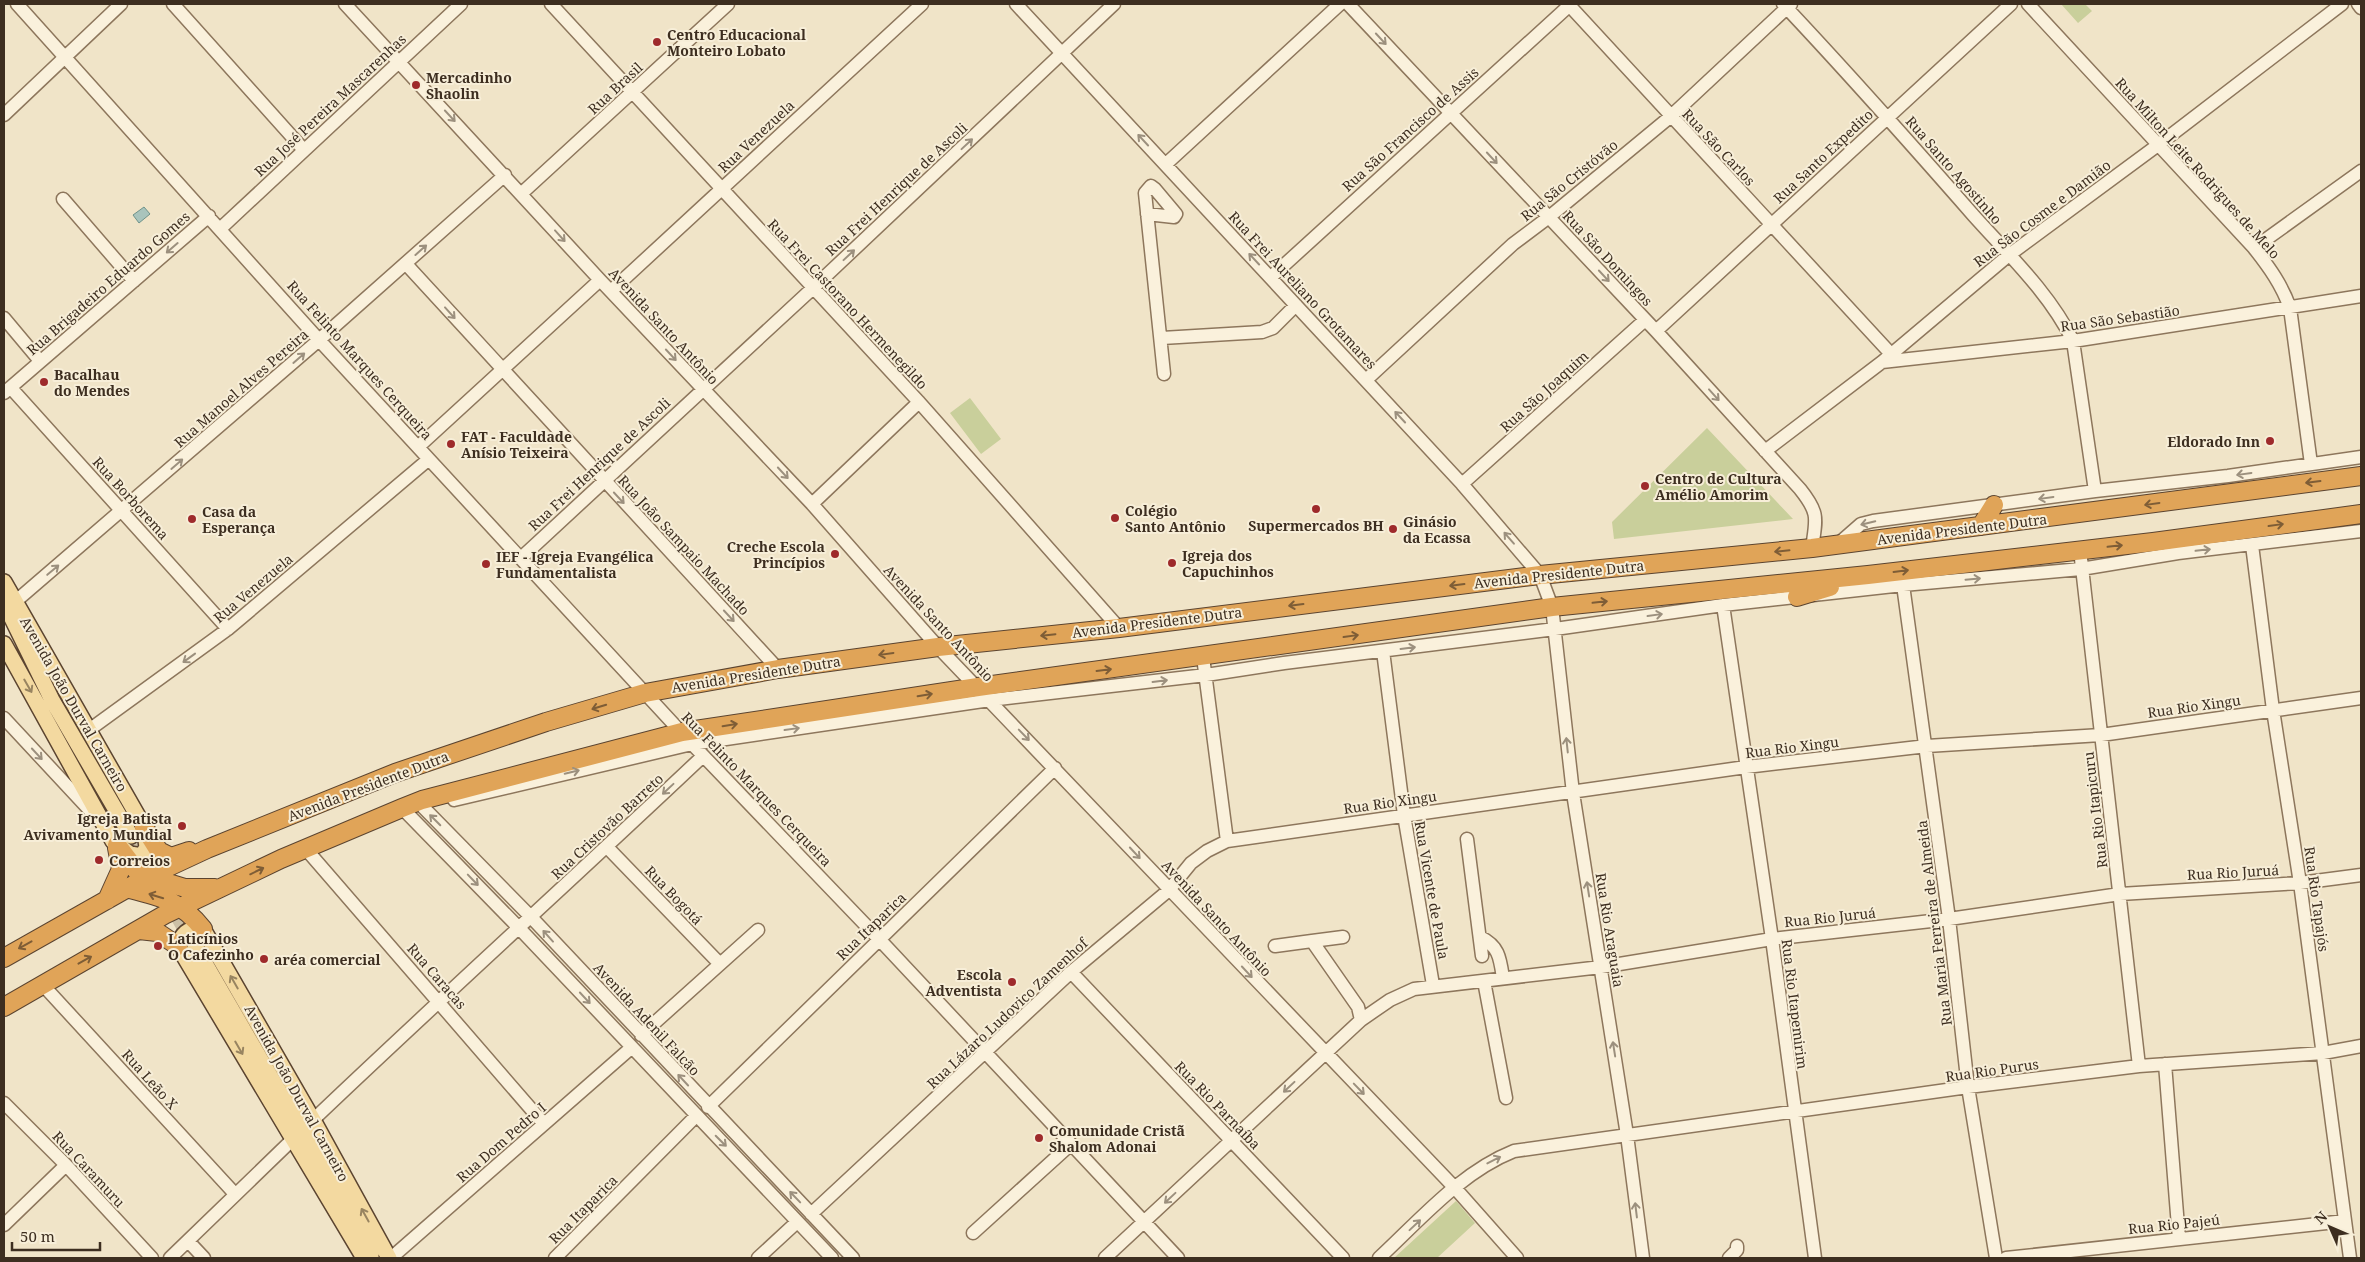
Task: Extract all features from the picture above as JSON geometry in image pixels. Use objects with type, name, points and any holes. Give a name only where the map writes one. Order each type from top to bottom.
[{"type":"highway","name":"Avenida Presidente Dutra","points":[[4,958],[130,889],[149,876],[207,849],[395,773],[546,722],[645,693],[778,669],[938,647],[1119,628],[1540,575],[1837,545],[2361,476]]},
{"type":"highway","points":[[1981,526],[1994,505]]},
{"type":"highway","points":[[4,1007],[181,906],[305,848],[414,804],[687,738],[978,687],[1203,657],[1283,654],[1458,620],[1552,607],[1682,602],[1868,575],[2154,542],[2361,514]]},
{"type":"highway","points":[[2154,542],[2178,553]]},
{"type":"highway","points":[[1798,597],[1868,575]]},
{"type":"highway","points":[[130,836],[171,857],[193,850],[207,849]]},
{"type":"highway","points":[[130,836],[133,869],[139,874],[185,888],[219,889]]},
{"type":"highway","points":[[107,900],[121,869],[130,836]]},
{"type":"highway","points":[[130,889],[168,900],[181,906],[191,914],[203,929]]},
{"type":"highway","points":[[203,929],[206,912],[219,889]]},
{"type":"highway","points":[[139,930],[157,932],[186,946]]},
{"type":"main road","name":"Avenida João Durval Carneiro","points":[[4,582],[10,602],[89,730],[130,836]]},
{"type":"main road","points":[[10,602],[23,644]]},
{"type":"main road","points":[[4,618],[23,644],[52,700],[130,836]]},
{"type":"main road","points":[[4,644],[104,826],[130,836]]},
{"type":"main road","points":[[203,929],[191,929],[186,932],[186,946],[369,1256],[389,1258]]},
{"type":"main road","name":"Avenida João Durval Carneiro","points":[[203,929],[313,1120],[389,1258]]},
{"type":"main road","name":"Avenida João Durval Carneiro","points":[[186,946],[292,1140],[369,1256]]},
{"type":"street","name":"Rua Felinto Marques Cerqueira","points":[[17,4],[320,340],[703,756],[879,939],[1070,1145],[1178,1258]]},
{"type":"street","points":[[4,114],[121,4]]},
{"type":"street","points":[[172,4],[303,149]]},
{"type":"street","name":"Avenida Santo Antônio","points":[[345,4],[522,193],[600,280],[812,504],[938,647],[1055,768],[1324,1054],[1455,1188],[1517,1258]]},
{"type":"street","name":"Rua José Pereira Mascarenhas","points":[[221,228],[303,149],[461,4]]},
{"type":"street","name":"Rua Frei Castorano Hermenegildo","points":[[551,4],[919,402],[1119,628]]},
{"type":"street","name":"Rua Brasil","points":[[522,193],[728,4]]},
{"type":"street","name":"Rua Venezuela","points":[[612,291],[922,4]]},
{"type":"street","name":"Rua Frei Aureliano Grotamares","points":[[1016,4],[1462,484],[1540,575],[1552,607]]},
{"type":"street","name":"Rua Frei Henrique de Ascoli","points":[[520,558],[702,388],[813,288],[1114,4]]},
{"type":"street","points":[[1166,164],[1340,4]]},
{"type":"street","name":"Rua São Domingos","points":[[1348,4],[1656,331],[1800,489],[1813,508],[1817,523],[1812,548]]},
{"type":"street","name":"Rua São Francisco de Assis","points":[[1270,278],[1570,4]]},
{"type":"street","name":"Rua São Carlos","points":[[1570,4],[1670,117],[1771,225],[1886,358]]},
{"type":"street","name":"Rua Santo Expedito","points":[[1656,331],[1887,116],[2012,4]]},
{"type":"street","name":"Rua Milton Leite Rodrigues de Melo","points":[[2028,4],[2254,248],[2276,278],[2290,308],[2311,464]]},
{"type":"street","name":"Rua São Cosme e Damião","points":[[1765,451],[1886,358],[2009,255],[2158,145],[2342,4]]},
{"type":"street","points":[[2358,4],[2361,8]]},
{"type":"street","name":"Rua Santo Agostinho","points":[[1787,5],[1887,116],[2051,305],[2072,341],[2095,491]]},
{"type":"street","name":"Rua São Cristóvão","points":[[1366,380],[1513,244],[1549,217],[1670,117],[1787,5]]},
{"type":"street","points":[[2254,248],[2361,171]]},
{"type":"street","name":"Rua Manoel Alves Pereira","points":[[10,602],[122,511],[320,340],[505,175]]},
{"type":"street","points":[[63,199],[134,281]]},
{"type":"street","points":[[1147,214],[1162,338],[1164,374]]},
{"type":"street","name":"Rua Brigadeiro Eduardo Gomes","points":[[7,390],[209,216]]},
{"type":"street","name":"Rua João Sampaio Machado","points":[[406,264],[778,669]]},
{"type":"street","points":[[418,447],[600,280]]},
{"type":"street","name":"Rua São Sebastião","points":[[1886,358],[2072,341],[2361,296]]},
{"type":"street","points":[[1162,338],[1262,332],[1273,328],[1296,305]]},
{"type":"street","points":[[4,318],[40,361]]},
{"type":"street","name":"Rua São Joaquim","points":[[1462,484],[1645,320]]},
{"type":"street","name":"Rua Borborema","points":[[7,390],[122,511],[228,629]]},
{"type":"street","points":[[812,504],[919,402]]},
{"type":"street","points":[[1837,545],[1861,524],[2095,491],[2361,457]]},
{"type":"street","name":"Rua Venezuela","points":[[89,730],[228,629],[429,459]]},
{"type":"street","points":[[687,738],[1206,675],[1283,654],[1383,651],[1555,630],[1682,602],[1723,605],[1903,585],[2081,569],[2178,553],[2361,531]]},
{"type":"street","name":"Rua Rio Tapajós","points":[[2252,545],[2273,710],[2300,884],[2350,1258]]},
{"type":"street","name":"Rua Rio Itapicuru","points":[[2080,550],[2139,1066]]},
{"type":"street","name":"Rua Maria Ferreira de Almeida","points":[[1903,585],[1927,746],[1968,1087],[1996,1258]]},
{"type":"street","name":"Rua Rio Itapemirim","points":[[1723,605],[1772,939],[1814,1258]]},
{"type":"street","name":"Rua Rio Araguaia","points":[[1552,607],[1573,793],[1627,1135],[1642,1258]]},
{"type":"street","points":[[1458,620],[1458,642]]},
{"type":"street","name":"Rua Vicente de Paula","points":[[1383,651],[1404,815],[1434,985]]},
{"type":"street","points":[[1203,657],[1227,841]]},
{"type":"street","name":"Rua Rio Xingu","points":[[1227,841],[1746,767],[1927,746],[2101,735],[2361,698]]},
{"type":"street","points":[[4,718],[104,826]]},
{"type":"street","name":"Rua Cristovão Barreto","points":[[313,1120],[439,1000],[607,847],[703,756]]},
{"type":"street","name":"Rua Itaparica","points":[[708,1107],[1055,768]]},
{"type":"street","points":[[414,804],[519,928],[630,1048],[832,1258]]},
{"type":"street","name":"Avenida Adenil Falcão","points":[[414,804],[531,917],[708,1107],[853,1258]]},
{"type":"street","points":[[1467,839],[1482,956]]},
{"type":"street","name":"Rua Lázaro Ludovico Zamenhof","points":[[811,1214],[1071,972],[1169,890],[1191,863],[1207,851],[1227,841]]},
{"type":"street","name":"Rua Bogotá","points":[[607,847],[720,964]]},
{"type":"street","name":"Rua Caracas","points":[[305,848],[439,1000],[544,1124]]},
{"type":"street","name":"Rua Rio Juruá","points":[[1106,1258],[1361,1020],[1390,1000],[1414,989],[1434,985],[1601,967],[1772,939],[1949,919],[2120,894],[2300,884],[2361,875]]},
{"type":"street","points":[[641,1035],[758,930]]},
{"type":"street","points":[[1275,946],[1343,937]]},
{"type":"street","points":[[1480,937],[1490,942],[1498,952],[1504,978]]},
{"type":"street","points":[[1312,941],[1358,1007],[1361,1020]]},
{"type":"street","points":[[561,972],[571,961]]},
{"type":"street","name":"Rua Rio Parnaíba","points":[[1071,972],[1343,1258]]},
{"type":"street","points":[[1484,981],[1506,1098]]},
{"type":"street","name":"Rua Leão X","points":[[42,984],[235,1194]]},
{"type":"street","name":"Rua Rio Purus","points":[[1379,1258],[1475,1171],[1495,1159],[1514,1151],[1794,1114],[1968,1087],[2139,1066],[2323,1053],[2361,1046]]},
{"type":"street","name":"Rua Dom Pedro I","points":[[389,1258],[630,1048]]},
{"type":"street","points":[[2165,1064],[2179,1239]]},
{"type":"street","name":"Rua Caramuru","points":[[4,1103],[66,1165],[152,1258]]},
{"type":"street","name":"Rua Itaparica","points":[[555,1258],[696,1116]]},
{"type":"street","points":[[175,1257],[188,1241],[235,1194],[292,1140]]},
{"type":"street","points":[[973,1233],[1070,1145]]},
{"type":"street","points":[[4,1225],[66,1165]]},
{"type":"street","name":"Rua Rio Pajeú","points":[[2006,1258],[2345,1221]]},
{"type":"street","points":[[758,1258],[798,1222]]},
{"type":"street","points":[[188,1241],[204,1258]]},
{"type":"street","points":[[1729,1258],[1736,1252],[1737,1246]]},
{"type":"green space","points":[[2061,4],[2085,4],[2092,11],[2078,23]]},
{"type":"green space","points":[[970,398],[1001,439],[981,454],[950,413]]},
{"type":"green space","points":[[1707,428],[1793,519],[1614,539],[1612,522]]},
{"type":"green space","points":[[1456,1201],[1475,1223],[1437,1258],[1394,1258]]},
{"type":"water","points":[[144,207],[150,214],[139,223],[133,215]]},
{"type":"tunnel","points":[[131,836],[195,946]]},
{"type":"place","name":"Centro Educacional Monteiro Lobato","points":[[657,42]]},
{"type":"place","name":"Mercadinho Shaolin","points":[[416,85]]},
{"type":"place","name":"Bacalhau do Mendes","points":[[44,382]]},
{"type":"place","name":"Eldorado Inn","points":[[2270,441]]},
{"type":"place","name":"FAT - Faculdade Anísio Teixeira","points":[[451,444]]},
{"type":"place","name":"Centro de Cultura Amélio Amorim","points":[[1645,486]]},
{"type":"place","name":"Supermercados BH","points":[[1316,509]]},
{"type":"place","name":"Colégio Santo Antônio","points":[[1115,518]]},
{"type":"place","name":"Casa da Esperança","points":[[192,519]]},
{"type":"place","name":"Ginásio da Ecassa","points":[[1393,529]]},
{"type":"place","name":"Creche Escola Princípios","points":[[835,554]]},
{"type":"place","name":"Igreja dos Capuchinhos","points":[[1172,563]]},
{"type":"place","name":"IEF - Igreja Evangélica Fundamentalista","points":[[486,564]]},
{"type":"place","name":"Igreja Batista Avivamento Mundial","points":[[182,826]]},
{"type":"place","name":"Correios","points":[[99,860]]},
{"type":"place","name":"Laticínios O Cafezinho","points":[[158,946]]},
{"type":"place","name":"aréa comercial","points":[[264,959]]},
{"type":"place","name":"Escola Adventista","points":[[1012,982]]},
{"type":"place","name":"Comunidade Cristã Shalom Adonai","points":[[1039,1138]]}]
